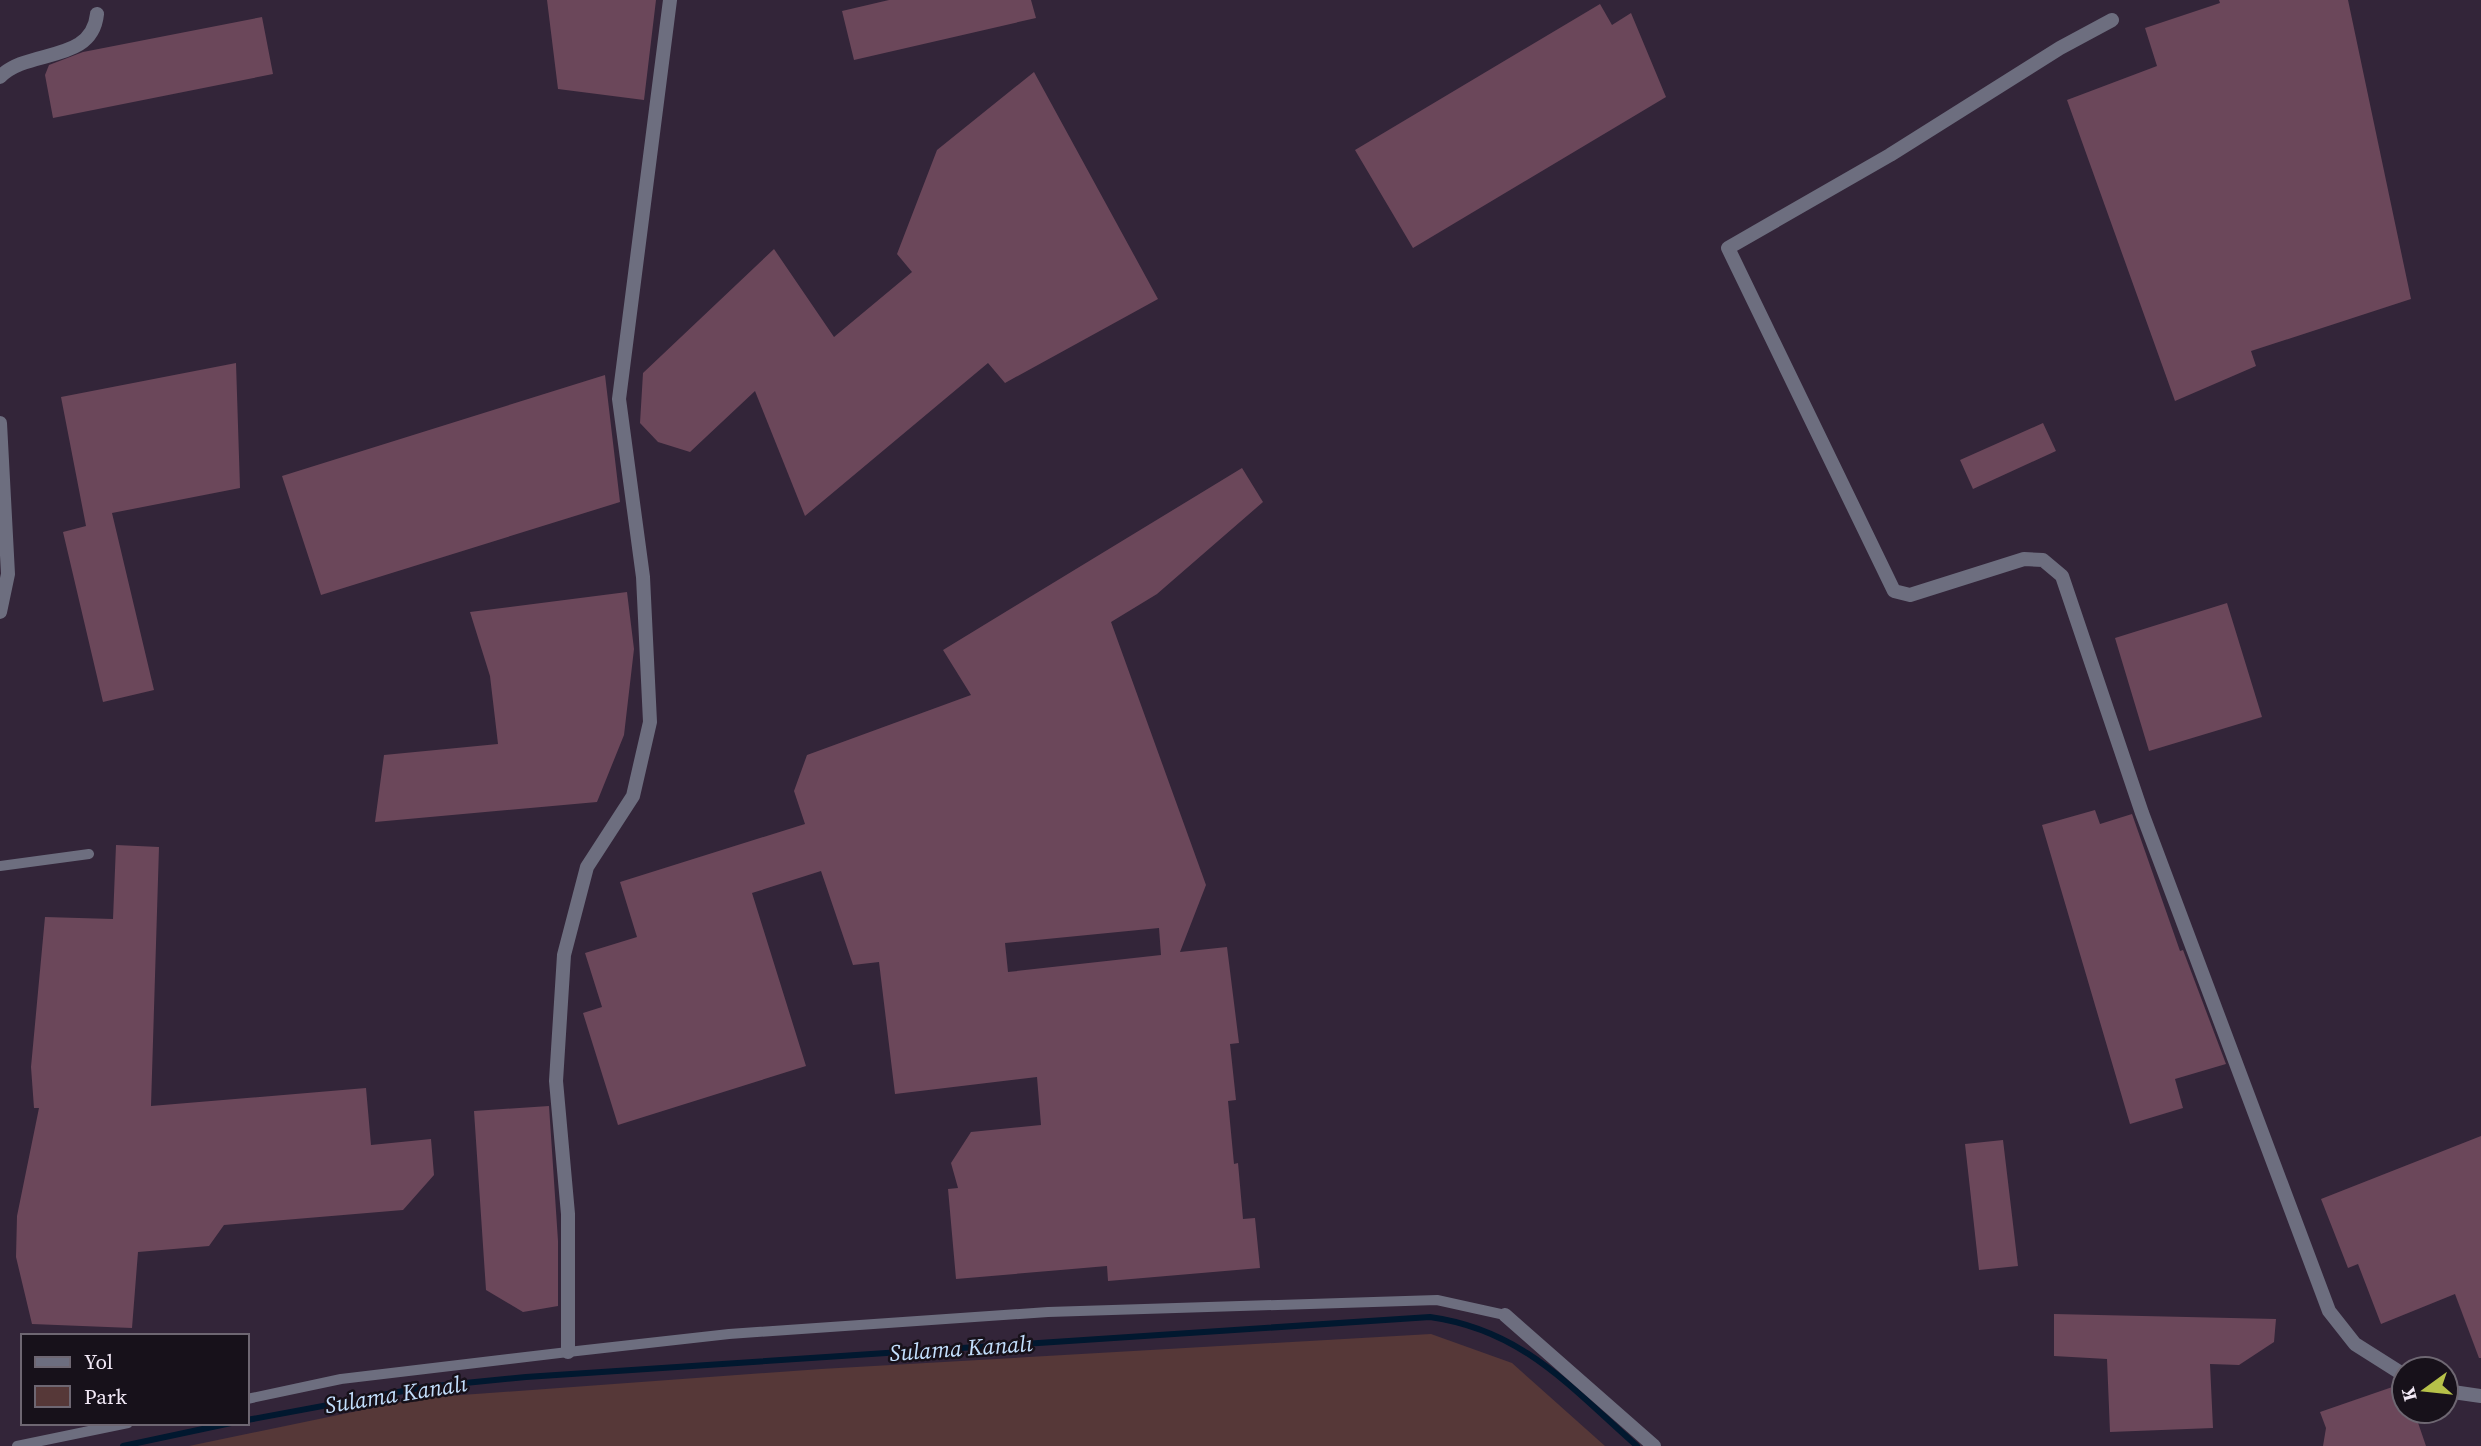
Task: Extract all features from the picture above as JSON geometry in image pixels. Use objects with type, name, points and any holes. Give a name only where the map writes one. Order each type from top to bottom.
[{"type":"street","points":[[568,1352],[568,1214],[556,1081],[564,955],[587,867],[633,796],[650,722],[643,577],[619,399],[670,0]]},
{"type":"street","points":[[0,77],[26,60],[69,50],[83,43],[93,30],[97,14]]},
{"type":"street","points":[[2112,20],[2060,48],[1890,155],[1728,248],[1894,591],[1910,596],[2024,559],[2043,560],[2062,576],[2142,813],[2326,1304],[2337,1325],[2355,1344],[2390,1366]]},
{"type":"street","points":[[0,423],[8,574],[0,612]]},
{"type":"street","points":[[1505,1315],[1654,1446]]},
{"type":"street","points":[[2460,1393],[2481,1396]]},
{"type":"lane","points":[[0,866],[89,854]]},
{"type":"lane","points":[[248,1399],[341,1380],[729,1334],[1048,1312],[1437,1300],[1505,1315]]},
{"type":"lane","points":[[17,1446],[118,1425]]},
{"type":"green space","points":[[1431,1334],[1512,1363],[1605,1446],[189,1446],[420,1398],[821,1369]]},
{"type":"building","points":[[547,0],[656,0],[644,100],[558,89]]},
{"type":"building","points":[[889,0],[1031,0],[1036,18],[854,60],[842,11]]},
{"type":"building","points":[[2219,0],[2348,0],[2411,299],[2251,351],[2256,366],[2175,401],[2067,100],[2157,66],[2145,28],[2220,3]]},
{"type":"building","points":[[1600,4],[1612,25],[1631,13],[1666,97],[1413,248],[1355,150]]},
{"type":"building","points":[[262,17],[273,74],[53,118],[45,75],[49,65],[83,52]]},
{"type":"building","points":[[1034,72],[1158,299],[1005,383],[988,363],[805,516],[755,391],[690,452],[658,442],[640,423],[643,373],[774,249],[834,337],[912,272],[897,254],[937,150]]},
{"type":"building","points":[[236,363],[240,488],[112,513],[154,690],[103,702],[63,532],[86,526],[61,397]]},
{"type":"building","points":[[605,375],[620,502],[321,595],[282,476]]},
{"type":"building","points":[[2043,423],[2056,451],[1973,489],[1960,460]]},
{"type":"building","points":[[1242,468],[1263,502],[1157,594],[1111,622],[1206,885],[1180,952],[1227,947],[1239,1043],[1230,1044],[1236,1100],[1228,1101],[1234,1164],[1238,1163],[1243,1219],[1255,1218],[1260,1268],[1108,1281],[1107,1266],[956,1279],[948,1189],[958,1188],[951,1163],[971,1132],[1041,1125],[1037,1077],[895,1094],[879,962],[853,965],[821,871],[752,893],[806,1066],[618,1125],[583,1013],[602,1007],[585,953],[637,937],[620,882],[805,824],[794,791],[807,755],[971,695],[943,650]],"holes":[[[1159,928],[1161,955],[1008,972],[1005,943]]]},
{"type":"building","points":[[627,592],[634,649],[624,735],[597,802],[375,822],[384,755],[498,744],[490,676],[470,612]]},
{"type":"building","points":[[2227,603],[2262,717],[2149,751],[2115,638]]},
{"type":"building","points":[[2095,810],[2100,824],[2132,814],[2180,951],[2183,950],[2226,1064],[2175,1079],[2183,1108],[2130,1124],[2042,825]]},
{"type":"building","points":[[116,845],[159,847],[151,1106],[366,1088],[371,1145],[431,1139],[434,1175],[403,1210],[224,1225],[209,1246],[138,1252],[132,1328],[32,1324],[16,1257],[17,1216],[39,1108],[34,1108],[31,1067],[45,917],[113,919]]},
{"type":"building","points":[[549,1106],[558,1241],[558,1306],[523,1312],[486,1290],[474,1111]]},
{"type":"building","points":[[2481,1136],[2479,1358],[2455,1294],[2381,1324],[2358,1264],[2348,1268],[2321,1199]]},
{"type":"building","points":[[2003,1140],[2018,1266],[1979,1270],[1965,1144]]},
{"type":"building","points":[[2054,1314],[2276,1319],[2274,1342],[2239,1365],[2210,1364],[2213,1428],[2110,1432],[2107,1359],[2054,1356]]},
{"type":"building","points":[[2390,1388],[2390,1425],[2419,1425],[2426,1446],[2323,1446],[2326,1428],[2320,1412]]},
{"type":"waterway","name":"Sulama Kanalı","points":[[248,1420],[425,1387],[526,1377],[1430,1317],[1492,1334],[1519,1348],[1567,1383],[1637,1446]]},
{"type":"waterway","name":"Sulama Kanalı","points":[[123,1446],[222,1425]]}]
